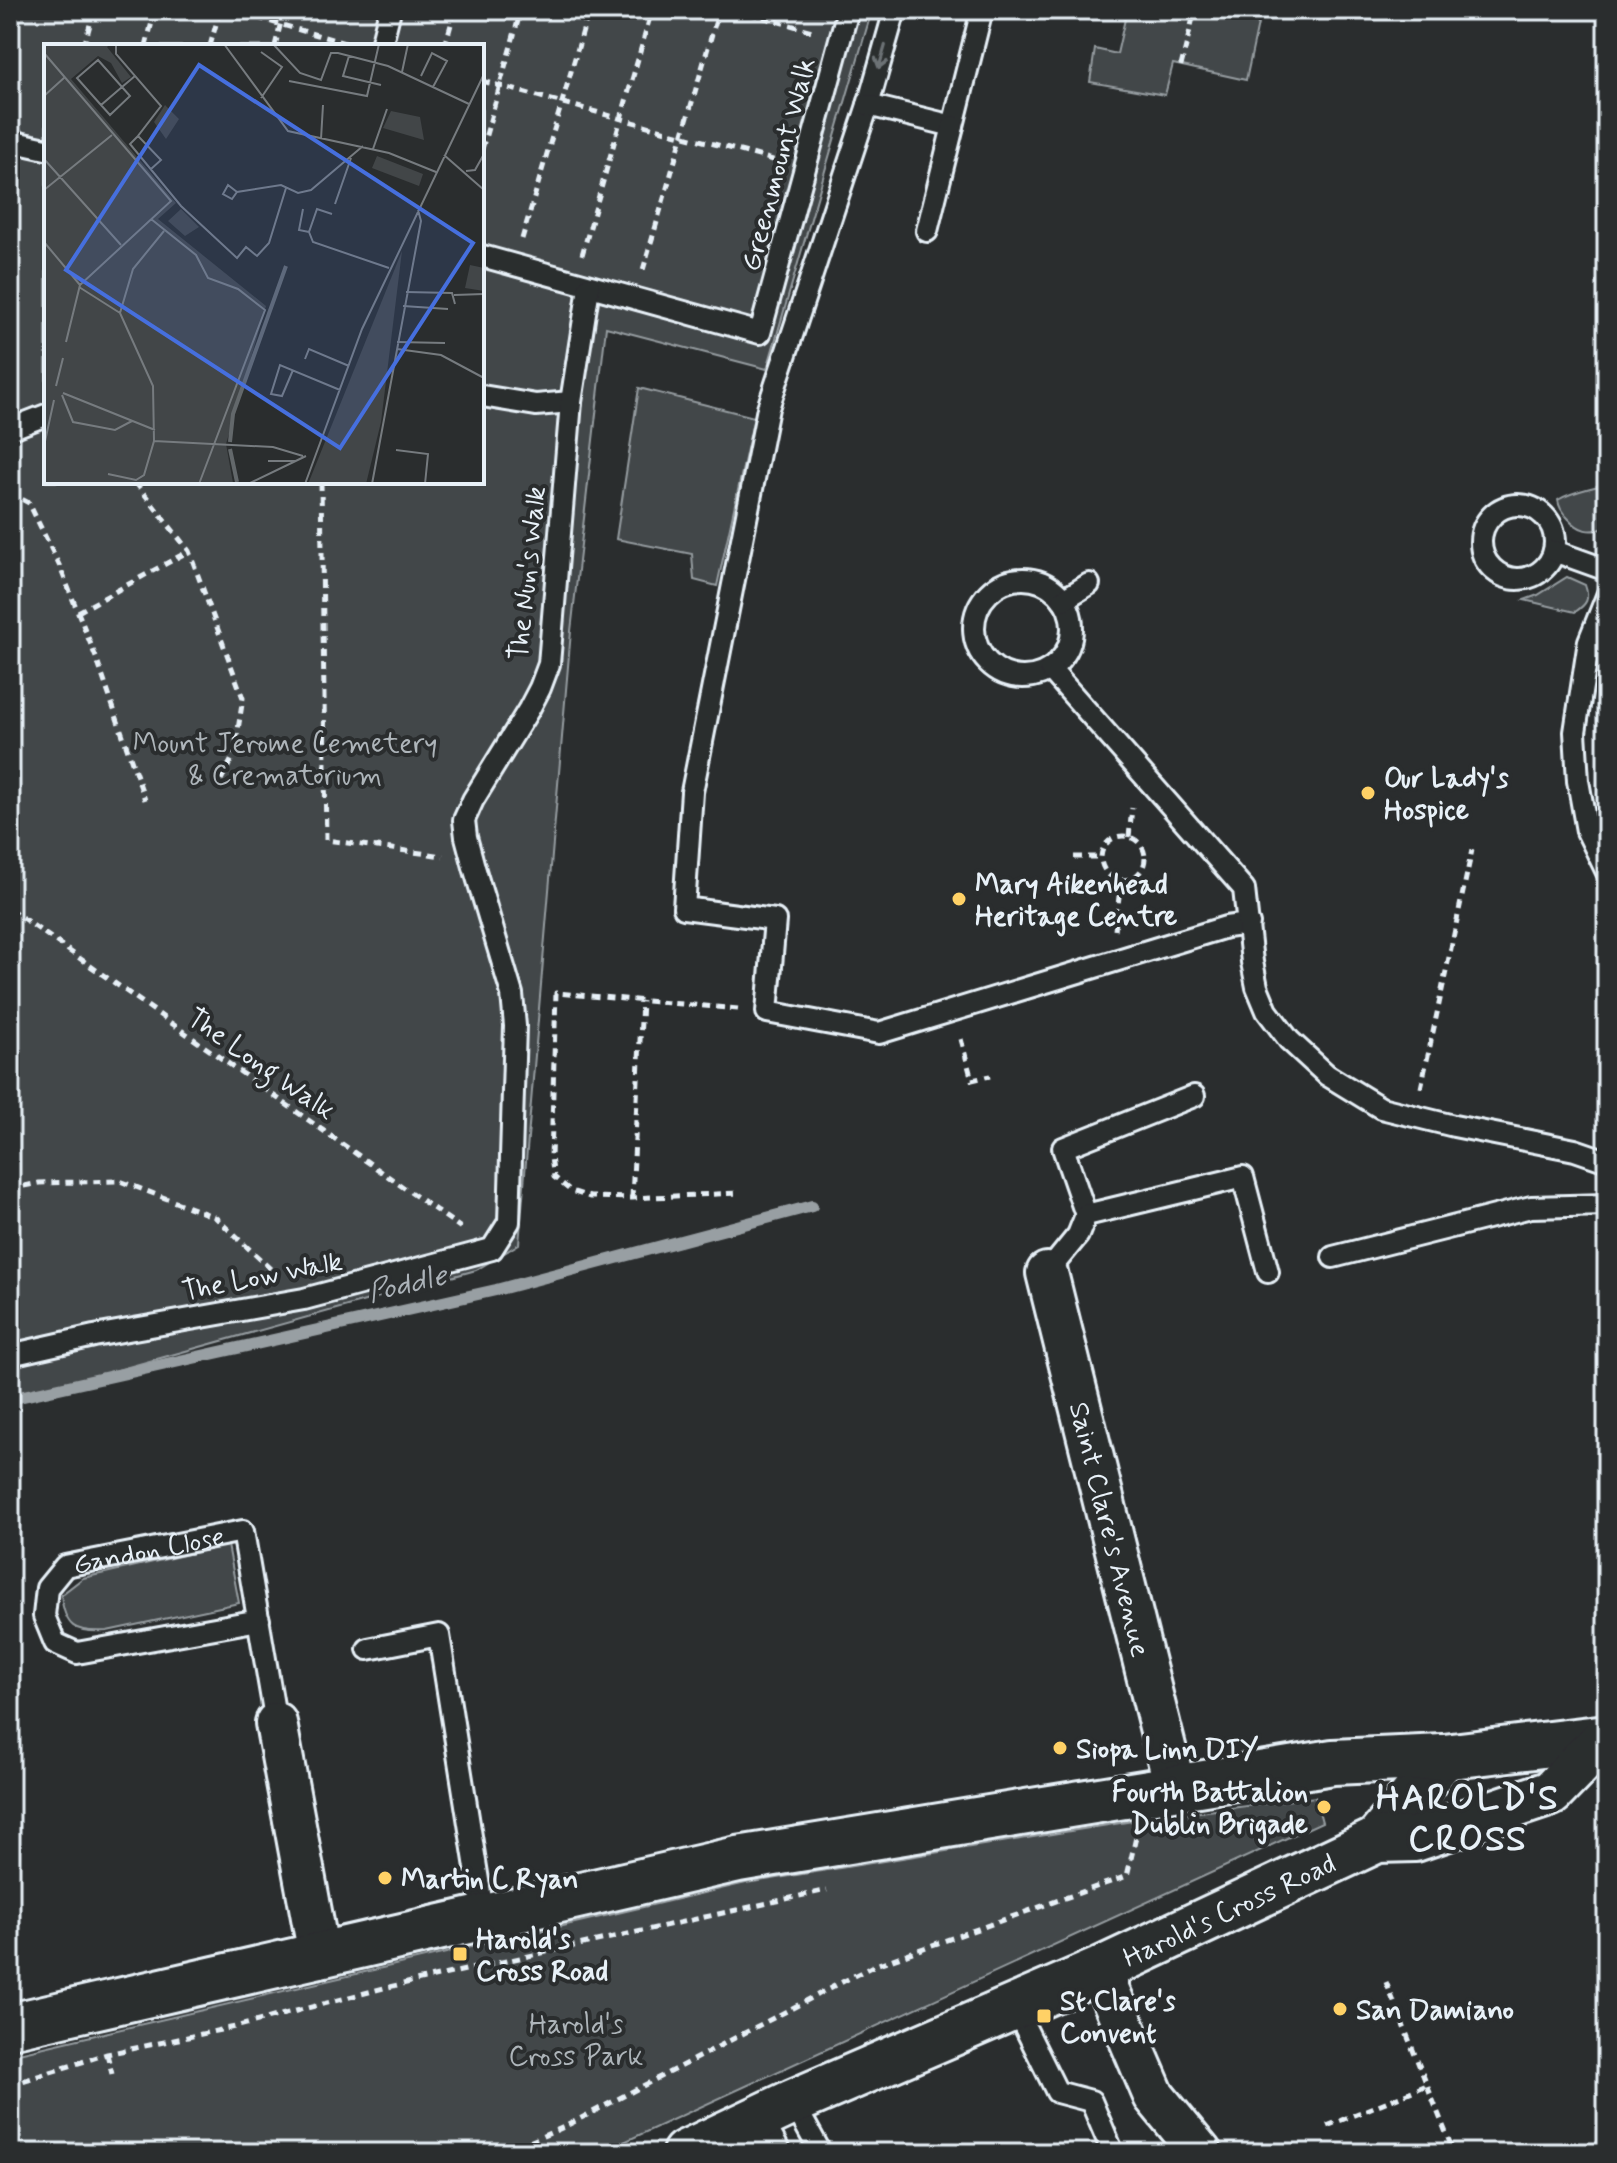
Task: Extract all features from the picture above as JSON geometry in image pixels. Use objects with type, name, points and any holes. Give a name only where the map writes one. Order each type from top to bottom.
[{"type":"main road","name":"Harold's Cross Road","points":[[10,2026],[738,1859],[1333,1762],[1444,1757],[1605,1737]]},
{"type":"main road","name":"Harold's Cross Road","points":[[685,2153],[760,2137],[793,2102],[1100,1970],[1377,1840],[1415,1839],[1551,1793],[1605,1737]]},
{"type":"main road","name":"Harold's Cross Road","points":[[1377,1840],[1444,1757]]},
{"type":"street","name":"Saint Clare's Avenue","points":[[1047,1273],[1155,1791]]},
{"type":"street","name":"Gandon Close","points":[[276,1723],[319,1955]]},
{"type":"street","points":[[1100,1970],[1154,2096],[1201,2153]]},
{"type":"lane","points":[[382,44],[390,10]]},
{"type":"lane","name":"Greenmount Walk","points":[[635,299],[760,333],[848,10]]},
{"type":"lane","points":[[895,10],[868,105],[768,408],[692,792],[684,908],[775,920],[767,1012],[879,1033],[1226,927],[1249,924]]},
{"type":"lane","points":[[927,231],[982,10]]},
{"type":"lane","points":[[868,105],[953,126]]},
{"type":"lane","points":[[10,141],[44,149]]},
{"type":"lane","points":[[484,257],[635,299]]},
{"type":"lane","name":"The Nun's Walk","points":[[492,1249],[509,1222],[515,1026],[512,994],[472,860],[464,820],[529,709],[549,664],[582,285]]},
{"type":"lane","points":[[484,396],[536,405],[571,402]]},
{"type":"lane","points":[[10,429],[44,416]]},
{"type":"lane","points":[[1554,551],[1607,570]]},
{"type":"lane","points":[[1023,579],[1042,583],[1063,600],[1070,616],[1072,635],[1066,651],[1050,669],[1031,676],[1006,674],[991,666],[980,653],[975,642],[977,608],[987,594],[1006,581],[1023,579]]},
{"type":"lane","points":[[1063,600],[1089,584]]},
{"type":"lane","points":[[1607,596],[1589,641],[1575,732],[1578,781],[1587,831],[1607,872]]},
{"type":"lane","points":[[1050,669],[1244,889],[1252,962],[1257,987],[1267,1011],[1289,1040],[1327,1075],[1381,1108],[1575,1150],[1607,1161]]},
{"type":"lane","points":[[1047,1273],[1078,1235],[1086,1215],[1063,1148],[1194,1096]]},
{"type":"lane","points":[[1086,1215],[1243,1177],[1268,1272]]},
{"type":"lane","points":[[1333,1257],[1531,1207],[1607,1205]]},
{"type":"lane","name":"The Low Walk","points":[[10,1355],[94,1336],[304,1299],[492,1249]]},
{"type":"lane","name":"Gandon Close","points":[[259,1620],[77,1653],[55,1643],[44,1616],[47,1588],[65,1566],[243,1531],[259,1620],[276,1723]]},
{"type":"lane","points":[[368,1649],[439,1635],[484,1918]]},
{"type":"lane","points":[[1014,2005],[1057,2092],[1091,2101],[1113,2153]]},
{"type":"lane","points":[[793,2102],[821,2153]]},
{"type":"path","points":[[85,44],[94,10]]},
{"type":"path","points":[[146,44],[155,10]]},
{"type":"path","points":[[211,44],[220,10]]},
{"type":"path","points":[[230,10],[350,44]]},
{"type":"path","points":[[276,44],[284,10]]},
{"type":"path","points":[[446,44],[455,10]]},
{"type":"path","points":[[484,142],[521,10]]},
{"type":"path","points":[[515,266],[589,10]]},
{"type":"path","points":[[582,285],[621,119],[652,10]]},
{"type":"path","points":[[635,299],[719,10]]},
{"type":"path","points":[[736,10],[840,39]]},
{"type":"path","points":[[1181,66],[1195,10]]},
{"type":"path","points":[[484,82],[805,169]]},
{"type":"path","points":[[137,484],[189,551],[243,698],[234,755],[221,780]]},
{"type":"path","points":[[321,484],[326,840],[472,860]]},
{"type":"path","points":[[10,493],[29,503],[60,567],[97,660],[145,800]]},
{"type":"path","points":[[78,612],[189,551]]},
{"type":"path","points":[[1129,837],[1133,803]]},
{"type":"path","points":[[1129,837],[1141,847],[1145,860],[1140,872],[1121,880],[1106,872],[1101,857],[1104,847],[1113,838],[1129,837]]},
{"type":"path","points":[[1420,1090],[1472,850]]},
{"type":"path","points":[[1074,857],[1101,857]]},
{"type":"path","points":[[1121,880],[1115,932],[1121,959]]},
{"type":"path","name":"The Long Walk","points":[[10,909],[492,1249]]},
{"type":"path","points":[[739,1193],[590,1197],[571,1191],[554,1177],[551,1158],[556,993],[767,1012]]},
{"type":"path","points":[[632,1198],[642,1001]]},
{"type":"path","points":[[954,1010],[972,1080],[990,1076]]},
{"type":"path","points":[[10,1189],[39,1183],[120,1181],[215,1217],[304,1299]]},
{"type":"path","points":[[504,2153],[564,2127],[873,1966],[1127,1876],[1139,1820],[1155,1791]]},
{"type":"path","points":[[10,2085],[107,2054],[831,1889]]},
{"type":"path","points":[[1386,1982],[1454,2153]]},
{"type":"path","points":[[107,2054],[112,2074]]},
{"type":"path","points":[[1327,2126],[1427,2085]]},
{"type":"green space","name":"Mount Jerome Cemetery & Crematorium","points":[[10,10],[872,10],[767,369],[606,327],[571,631],[519,1244],[476,1270],[10,1400]]},
{"type":"green space","points":[[1127,10],[1261,10],[1246,80],[1173,64],[1165,95],[1090,82],[1095,49],[1117,54]]},
{"type":"green space","points":[[639,388],[754,417],[717,586],[694,580],[692,554],[616,539]]},
{"type":"green space","points":[[1607,483],[1607,527],[1590,531],[1580,528],[1561,510],[1558,500]]},
{"type":"green space","points":[[1567,577],[1585,585],[1586,601],[1575,612],[1524,600],[1538,595]]},
{"type":"green space","points":[[228,1545],[239,1603],[107,1631],[79,1629],[65,1615],[61,1595],[83,1578]]},
{"type":"green space","name":"Harold's Cross Park","points":[[1315,1797],[1322,1822],[600,2153],[10,2153],[10,2055],[746,1883],[1139,1820]]},
{"type":"waterway","name":"Poddle","points":[[10,1399],[496,1290],[812,1206]]},
{"type":"place","name":"Our Lady's Hospice","points":[[1368,793]]},
{"type":"place","name":"Mary Aikenhead Heritage Centre","points":[[959,899]]},
{"type":"place","name":"Siopa Linn DIY","points":[[1060,1748]]},
{"type":"place","name":"Fourth Battalion Dublin Brigade","points":[[1324,1807]]},
{"type":"place","name":"Martin C Ryan","points":[[385,1878]]},
{"type":"place","name":"Harold's Cross Road","points":[[460,1954]]},
{"type":"place","name":"San Damiano","points":[[1340,2009]]},
{"type":"place","name":"St Clare's Convent","points":[[1044,2016]]},
{"type":"district","name":"HAROLD'S CROSS","points":[[1468,1816]]}]
